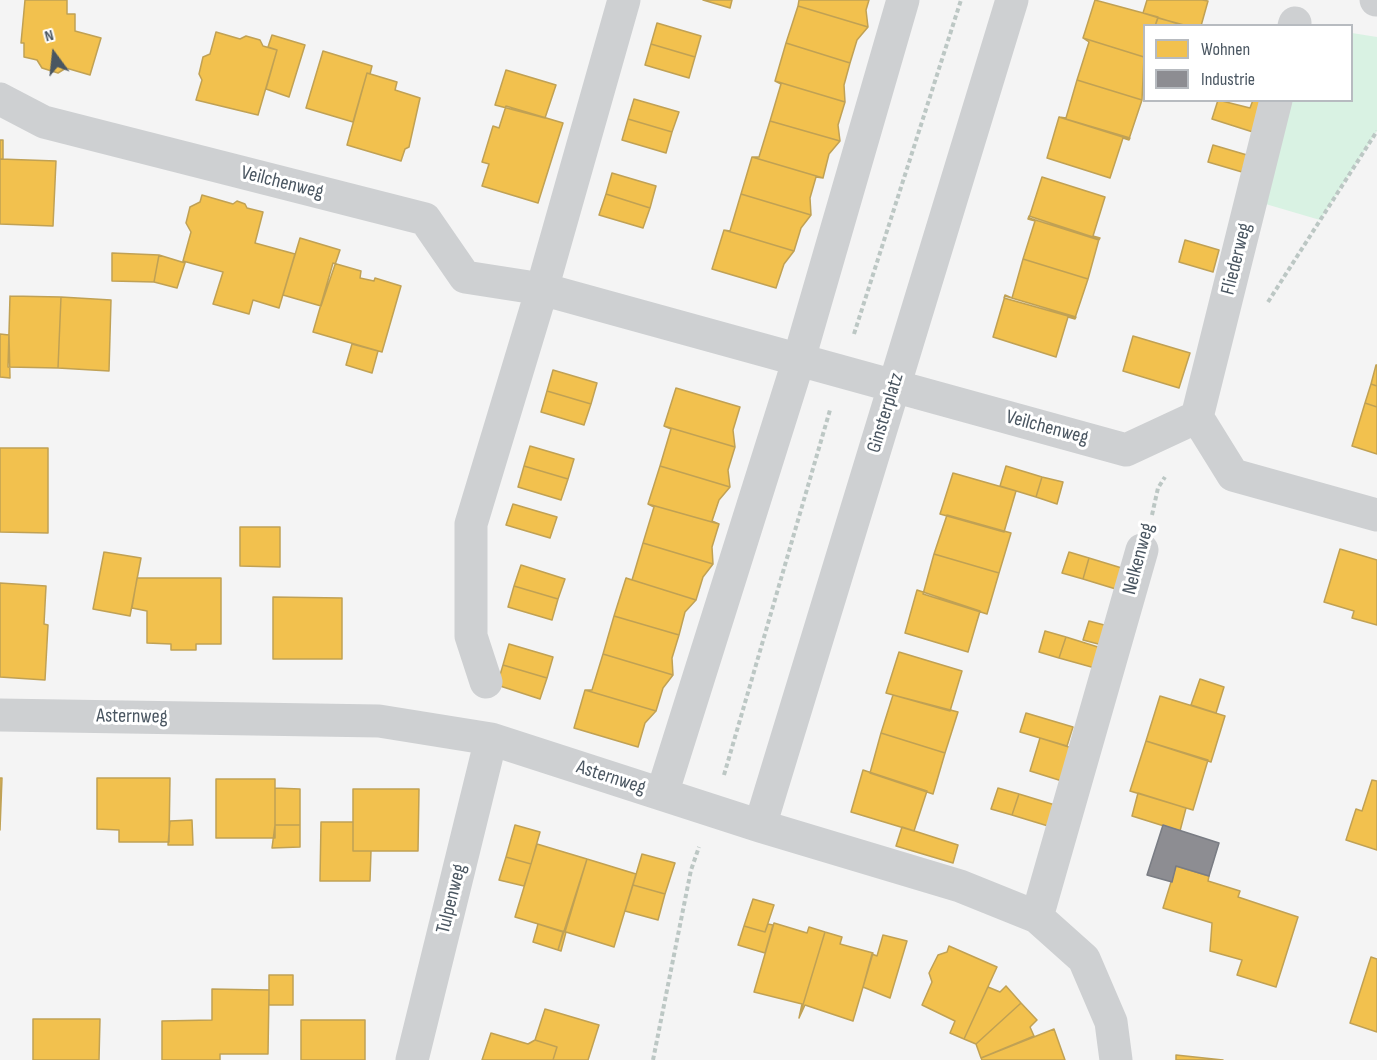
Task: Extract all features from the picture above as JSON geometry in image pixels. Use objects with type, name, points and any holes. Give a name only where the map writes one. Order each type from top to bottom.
[{"type":"street","points":[[486,682],[471,636],[471,524],[542,289],[624,0]]},
{"type":"street","points":[[662,794],[799,359],[903,0]]},
{"type":"street","name":"Ginsterplatz","points":[[760,826],[1012,0]]},
{"type":"street","name":"Veilchenweg","points":[[0,99],[44,122],[425,219],[465,277],[542,289],[1126,450],[1197,417]]},
{"type":"street","name":"Fliederweg","points":[[1197,417],[1276,102]]},
{"type":"street","points":[[1197,417],[1233,475],[1377,514]]},
{"type":"street","name":"Nelkenweg","points":[[1037,917],[1142,550]]},
{"type":"street","name":"Asternweg","points":[[0,715],[378,721],[491,739],[760,826],[960,886],[1037,917],[1084,960],[1111,1022],[1116,1060]]},
{"type":"street","name":"Tulpenweg","points":[[412,1060],[491,739]]},
{"type":"path","points":[[1264,309],[1377,131]]},
{"type":"path","name":"Nelkenweg","points":[[1142,550],[1158,488],[1197,417]]},
{"type":"path","points":[[653,1060],[691,870],[714,811]]},
{"type":"green space","points":[[1353,33],[1377,37],[1377,131],[1320,220],[1252,200],[1276,102],[1353,102]]},
{"type":"building: Wohnen","points":[[25,0],[67,0],[67,14],[75,14],[75,31],[101,38],[90,75],[66,68],[58,73],[42,68],[37,60],[24,57],[24,43],[21,43]]},
{"type":"building: Wohnen","points":[[703,0],[732,0],[730,8]]},
{"type":"building: Wohnen","points":[[799,0],[869,0],[866,10],[868,27],[798,6]]},
{"type":"building: Wohnen","points":[[1095,0],[1158,17],[1156,24],[1143,24],[1143,57],[1083,38]]},
{"type":"building: Wohnen","points":[[1147,0],[1208,1],[1202,24],[1179,24],[1143,13]]},
{"type":"building: Wohnen","points":[[798,6],[868,27],[857,40],[850,63],[786,43]]},
{"type":"building: Wohnen","points":[[1158,18],[1180,24],[1156,24]]},
{"type":"building: Wohnen","points":[[657,23],[701,36],[695,57],[651,44]]},
{"type":"building: Wohnen","points":[[216,32],[240,39],[246,36],[260,40],[263,46],[277,50],[258,115],[196,100],[202,80],[199,74],[203,57],[210,54]]},
{"type":"building: Wohnen","points":[[272,35],[305,45],[289,97],[266,89],[277,50],[268,47]]},
{"type":"building: Wohnen","points":[[1083,38],[1143,57],[1142,100],[1077,80],[1089,42]]},
{"type":"building: Wohnen","points":[[786,43],[850,63],[844,85],[845,102],[775,81]]},
{"type":"building: Wohnen","points":[[651,44],[695,57],[689,78],[645,65]]},
{"type":"building: Wohnen","points":[[323,51],[372,66],[370,74],[367,73],[353,122],[306,108]]},
{"type":"building: Wohnen","points":[[506,70],[556,85],[545,118],[495,105]]},
{"type":"building: Wohnen","points":[[367,73],[397,82],[395,90],[420,98],[409,147],[405,149],[401,161],[347,145]]},
{"type":"building: Wohnen","points":[[1077,80],[1142,100],[1129,139],[1059,117],[1066,118]]},
{"type":"building: Wohnen","points":[[775,81],[845,102],[838,125],[840,141],[770,121],[781,84]]},
{"type":"building: Wohnen","points":[[634,99],[679,112],[672,132],[628,119]]},
{"type":"building: Wohnen","points":[[1217,102],[1250,108],[1252,102],[1265,102],[1256,133],[1212,119]]},
{"type":"building: Wohnen","points":[[506,106],[563,123],[538,203],[482,186],[489,164],[482,162],[493,126],[499,128]]},
{"type":"building: Wohnen","points":[[1059,117],[1130,138],[1129,140],[1123,138],[1110,178],[1047,158]]},
{"type":"building: Wohnen","points":[[628,119],[672,132],[666,153],[622,140]]},
{"type":"building: Wohnen","points":[[770,121],[840,141],[829,154],[823,178],[752,157],[759,157]]},
{"type":"building: Wohnen","points":[[0,140],[3,140],[3,159],[0,159]]},
{"type":"building: Wohnen","points":[[1213,145],[1247,155],[1242,172],[1208,162]]},
{"type":"building: Wohnen","points":[[752,157],[823,178],[816,177],[810,198],[811,215],[741,194]]},
{"type":"building: Wohnen","points":[[0,159],[56,161],[53,226],[0,224]]},
{"type":"building: Wohnen","points":[[612,173],[656,186],[650,208],[606,194]]},
{"type":"building: Wohnen","points":[[1042,177],[1105,197],[1093,236],[1100,238],[1099,240],[1029,218]]},
{"type":"building: Wohnen","points":[[606,194],[650,208],[643,228],[599,215]]},
{"type":"building: Wohnen","points":[[741,194],[811,215],[801,228],[794,251],[724,230],[730,231]]},
{"type":"building: Wohnen","points":[[202,195],[233,204],[237,201],[245,204],[247,208],[263,212],[255,243],[295,254],[279,308],[253,300],[249,314],[213,304],[223,272],[183,261],[191,232],[186,223],[190,207],[200,202]]},
{"type":"building: Wohnen","points":[[1029,216],[1099,239],[1088,279],[1023,259],[1035,221],[1028,219]]},
{"type":"building: Wohnen","points":[[724,230],[794,251],[784,264],[776,288],[712,269]]},
{"type":"building: Wohnen","points":[[300,238],[340,250],[321,306],[283,295]]},
{"type":"building: Wohnen","points":[[1185,240],[1219,250],[1213,272],[1179,262]]},
{"type":"building: Wohnen","points":[[112,253],[159,255],[154,282],[112,281]]},
{"type":"building: Wohnen","points":[[159,255],[185,263],[177,288],[154,282]]},
{"type":"building: Wohnen","points":[[1023,259],[1088,279],[1075,318],[1004,298],[1005,295],[1012,298]]},
{"type":"building: Wohnen","points":[[333,263],[361,271],[360,278],[374,281],[375,278],[401,286],[382,352],[313,332]]},
{"type":"building: Wohnen","points":[[10,296],[61,297],[58,368],[8,367]]},
{"type":"building: Wohnen","points":[[1005,296],[1076,317],[1075,319],[1068,317],[1056,357],[993,337]]},
{"type":"building: Wohnen","points":[[61,297],[111,300],[109,371],[58,368]]},
{"type":"building: Wohnen","points":[[0,334],[9,335],[10,378],[0,377]]},
{"type":"building: Wohnen","points":[[1133,336],[1190,353],[1179,388],[1123,371]]},
{"type":"building: Wohnen","points":[[352,344],[378,351],[372,373],[346,365]]},
{"type":"building: Wohnen","points":[[1377,365],[1377,386],[1371,384]]},
{"type":"building: Wohnen","points":[[553,370],[597,383],[591,404],[547,391]]},
{"type":"building: Wohnen","points":[[1371,384],[1377,386],[1377,407],[1365,403]]},
{"type":"building: Wohnen","points":[[676,388],[740,407],[733,430],[735,447],[664,426]]},
{"type":"building: Wohnen","points":[[547,391],[591,404],[584,425],[541,412]]},
{"type":"building: Wohnen","points":[[1365,403],[1377,407],[1377,454],[1352,446]]},
{"type":"building: Wohnen","points":[[664,426],[735,447],[728,470],[730,487],[660,466],[671,429]]},
{"type":"building: Wohnen","points":[[530,446],[574,459],[568,479],[524,466]]},
{"type":"building: Wohnen","points":[[0,448],[48,448],[48,533],[0,532]]},
{"type":"building: Wohnen","points":[[524,466],[568,479],[561,500],[518,487]]},
{"type":"building: Wohnen","points":[[660,466],[730,487],[719,500],[712,521],[719,524],[648,504]]},
{"type":"building: Wohnen","points":[[1006,466],[1042,477],[1036,497],[1000,486]]},
{"type":"building: Wohnen","points":[[953,473],[1016,491],[1004,532],[940,514]]},
{"type":"building: Wohnen","points":[[1042,477],[1063,482],[1057,504],[1036,497]]},
{"type":"building: Wohnen","points":[[513,504],[557,517],[550,538],[506,525]]},
{"type":"building: Wohnen","points":[[648,504],[719,524],[712,547],[713,564],[643,543],[654,507]]},
{"type":"building: Wohnen","points":[[947,515],[1011,533],[999,573],[934,554]]},
{"type":"building: Wohnen","points":[[240,527],[280,527],[280,567],[240,566]]},
{"type":"building: Wohnen","points":[[643,543],[713,564],[703,577],[696,600],[632,580]]},
{"type":"building: Wohnen","points":[[1340,549],[1377,560],[1377,625],[1352,618],[1354,611],[1324,602]]},
{"type":"building: Wohnen","points":[[104,552],[141,558],[130,616],[93,609]]},
{"type":"building: Wohnen","points":[[1069,552],[1089,558],[1083,579],[1062,573]]},
{"type":"building: Wohnen","points":[[934,554],[999,573],[987,614],[923,594]]},
{"type":"building: Wohnen","points":[[1089,558],[1125,569],[1119,590],[1083,579]]},
{"type":"building: Wohnen","points":[[521,565],[565,579],[558,599],[514,586]]},
{"type":"building: Wohnen","points":[[137,578],[221,578],[221,644],[196,644],[196,650],[171,650],[171,644],[147,643],[147,611],[132,608]]},
{"type":"building: Wohnen","points":[[626,578],[696,600],[685,612],[679,635],[614,616]]},
{"type":"building: Wohnen","points":[[0,583],[46,586],[44,624],[48,625],[45,680],[0,677]]},
{"type":"building: Wohnen","points":[[514,586],[558,599],[552,620],[508,607]]},
{"type":"building: Wohnen","points":[[917,590],[980,611],[968,652],[905,633]]},
{"type":"building: Wohnen","points":[[273,597],[342,598],[342,659],[273,659]]},
{"type":"building: Wohnen","points":[[614,616],[679,635],[672,658],[673,675],[603,654]]},
{"type":"building: Wohnen","points":[[1089,621],[1108,626],[1102,645],[1083,640]]},
{"type":"building: Wohnen","points":[[1045,631],[1066,637],[1059,658],[1039,652]]},
{"type":"building: Wohnen","points":[[1066,637],[1101,648],[1095,668],[1059,658]]},
{"type":"building: Wohnen","points":[[509,644],[553,657],[547,678],[503,665]]},
{"type":"building: Wohnen","points":[[899,652],[962,671],[950,711],[886,693]]},
{"type":"building: Wohnen","points":[[603,654],[673,675],[663,688],[656,711],[585,690],[592,690]]},
{"type":"building: Wohnen","points":[[503,665],[547,678],[540,699],[497,685]]},
{"type":"building: Wohnen","points":[[1200,679],[1224,687],[1216,713],[1191,705]]},
{"type":"building: Wohnen","points":[[585,690],[656,711],[645,723],[638,747],[574,728]]},
{"type":"building: Wohnen","points":[[893,695],[958,712],[945,753],[881,733]]},
{"type":"building: Wohnen","points":[[1160,696],[1225,716],[1211,762],[1146,741]]},
{"type":"building: Wohnen","points":[[1026,713],[1073,727],[1067,746],[1020,732]]},
{"type":"building: Wohnen","points":[[881,733],[945,753],[933,794],[870,773]]},
{"type":"building: Wohnen","points":[[1040,738],[1072,748],[1062,781],[1030,771]]},
{"type":"building: Wohnen","points":[[1146,741],[1208,760],[1193,810],[1130,791]]},
{"type":"building: Wohnen","points":[[863,770],[927,791],[914,831],[851,812]]},
{"type":"building: Wohnen","points":[[0,778],[2,778],[0,830]]},
{"type":"building: Wohnen","points":[[97,778],[170,778],[169,842],[119,842],[119,830],[97,829]]},
{"type":"building: Wohnen","points":[[216,779],[275,779],[275,838],[216,838]]},
{"type":"building: Wohnen","points":[[1372,780],[1377,781],[1377,850],[1346,840],[1356,809],[1362,811]]},
{"type":"building: Wohnen","points":[[275,788],[300,789],[300,825],[275,825]]},
{"type":"building: Wohnen","points":[[998,788],[1019,794],[1012,815],[991,809]]},
{"type":"building: Wohnen","points":[[353,789],[419,789],[418,851],[353,851]]},
{"type":"building: Wohnen","points":[[1138,793],[1186,808],[1180,831],[1132,816]]},
{"type":"building: Wohnen","points":[[1019,794],[1055,805],[1048,826],[1012,815]]},
{"type":"building: Wohnen","points":[[192,820],[193,845],[168,845],[170,821]]},
{"type":"building: Wohnen","points":[[321,822],[353,822],[353,851],[371,851],[370,881],[320,881]]},
{"type":"building: Wohnen","points":[[275,825],[300,825],[300,847],[272,848]]},
{"type":"building: Wohnen","points":[[515,825],[540,832],[531,864],[506,857]]},
{"type":"building: Wohnen","points":[[902,827],[958,845],[953,863],[896,846]]},
{"type":"building: Wohnen","points":[[537,844],[587,859],[565,932],[515,917]]},
{"type":"building: Wohnen","points":[[642,854],[675,863],[665,894],[633,885]]},
{"type":"building: Wohnen","points":[[506,857],[531,864],[524,886],[499,880]]},
{"type":"building: Wohnen","points":[[587,859],[636,874],[614,947],[566,932],[561,951],[558,950]]},
{"type":"building: Wohnen","points":[[1176,866],[1209,876],[1208,881],[1240,891],[1238,897],[1298,917],[1276,987],[1237,975],[1242,960],[1210,951],[1212,923],[1163,908]]},
{"type":"building: Wohnen","points":[[633,885],[665,894],[658,920],[625,911]]},
{"type":"building: Wohnen","points":[[753,899],[774,905],[765,932],[744,926]]},
{"type":"building: Wohnen","points":[[774,923],[807,933],[809,927],[825,932],[799,1018],[802,1004],[754,992]]},
{"type":"building: Wohnen","points":[[538,924],[563,932],[558,950],[533,942]]},
{"type":"building: Wohnen","points":[[768,924],[773,925],[765,953],[738,945],[744,926],[765,932]]},
{"type":"building: Wohnen","points":[[825,932],[842,937],[840,944],[873,953],[853,1021],[805,1005],[799,1018]]},
{"type":"building: Wohnen","points":[[883,935],[907,941],[890,998],[863,987],[872,954],[877,956]]},
{"type":"building: Wohnen","points":[[949,946],[997,967],[964,1039],[950,1033],[955,1021],[922,1005],[932,982],[929,973],[938,955],[947,952]]},
{"type":"building: Wohnen","points":[[1371,957],[1377,959],[1377,1032],[1350,1023]]},
{"type":"building: Wohnen","points":[[269,975],[293,975],[293,1005],[269,1005]]},
{"type":"building: Wohnen","points":[[1006,986],[1021,1003],[976,1044],[964,1039],[988,987],[1000,992]]},
{"type":"building: Wohnen","points":[[212,989],[269,990],[268,1054],[220,1054],[220,1060],[162,1060],[162,1021],[212,1020]]},
{"type":"building: Wohnen","points":[[1021,1003],[1037,1020],[1030,1027],[1034,1036],[981,1058],[976,1044]]},
{"type":"building: Wohnen","points":[[545,1009],[599,1025],[588,1060],[553,1060],[557,1047],[535,1040]]},
{"type":"building: Wohnen","points":[[33,1019],[100,1019],[99,1060],[33,1060]]},
{"type":"building: Wohnen","points":[[301,1020],[365,1020],[365,1060],[301,1060]]},
{"type":"building: Wohnen","points":[[1054,1029],[1065,1060],[982,1060],[981,1058]]},
{"type":"building: Wohnen","points":[[491,1033],[528,1044],[535,1040],[557,1047],[553,1060],[482,1060]]},
{"type":"building: Wohnen","points":[[1176,1055],[1223,1060],[1176,1060]]},
{"type":"building: Industrie","points":[[1163,825],[1219,843],[1209,876],[1176,866],[1172,882],[1147,875]]}]
